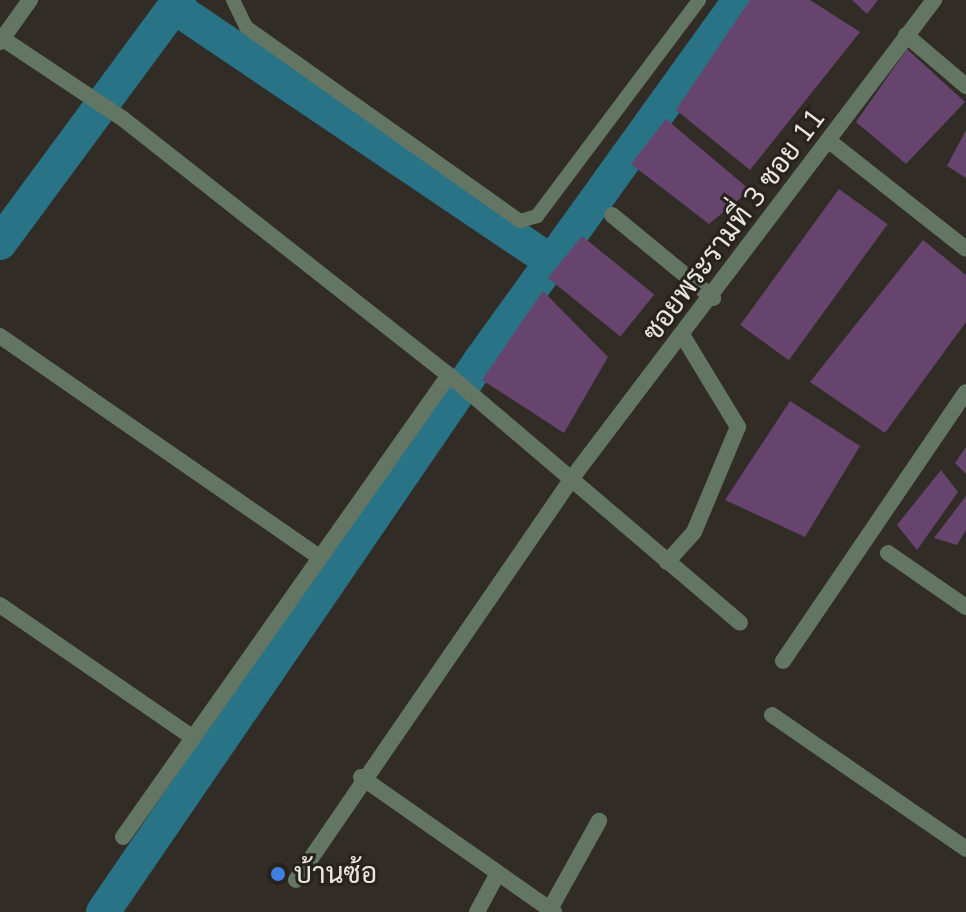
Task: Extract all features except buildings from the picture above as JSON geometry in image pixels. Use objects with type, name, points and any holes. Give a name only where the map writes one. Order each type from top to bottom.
[{"type":"street","points":[[30,0],[1,39],[122,118],[449,375],[740,623]]},
{"type":"street","name":"ซอยพระรามที่ 3 ซอย 11","points":[[296,880],[361,777],[572,478],[684,338],[934,0]]},
{"type":"street","points":[[906,35],[966,86]]},
{"type":"street","points":[[829,141],[966,249]]},
{"type":"street","points":[[612,215],[713,298]]},
{"type":"street","points":[[0,336],[319,557]]},
{"type":"street","points":[[667,562],[694,532],[738,427],[684,338]]},
{"type":"street","points":[[123,837],[449,375]]},
{"type":"street","points":[[783,661],[966,392]]},
{"type":"street","points":[[888,553],[966,607]]},
{"type":"street","points":[[0,605],[192,737]]},
{"type":"street","points":[[772,715],[966,849]]},
{"type":"street","points":[[361,777],[552,911],[599,821]]},
{"type":"street","points":[[477,912],[498,873]]},
{"type":"lane","points":[[233,0],[246,27],[520,221],[537,216],[699,0]]},
{"type":"waterway","points":[[0,243],[179,0]]},
{"type":"waterway","points":[[103,912],[480,361],[739,0]]},
{"type":"waterway","points":[[174,7],[552,262]]},
{"type":"place","name":"บ้านซ้อ","points":[[278,874]]}]
